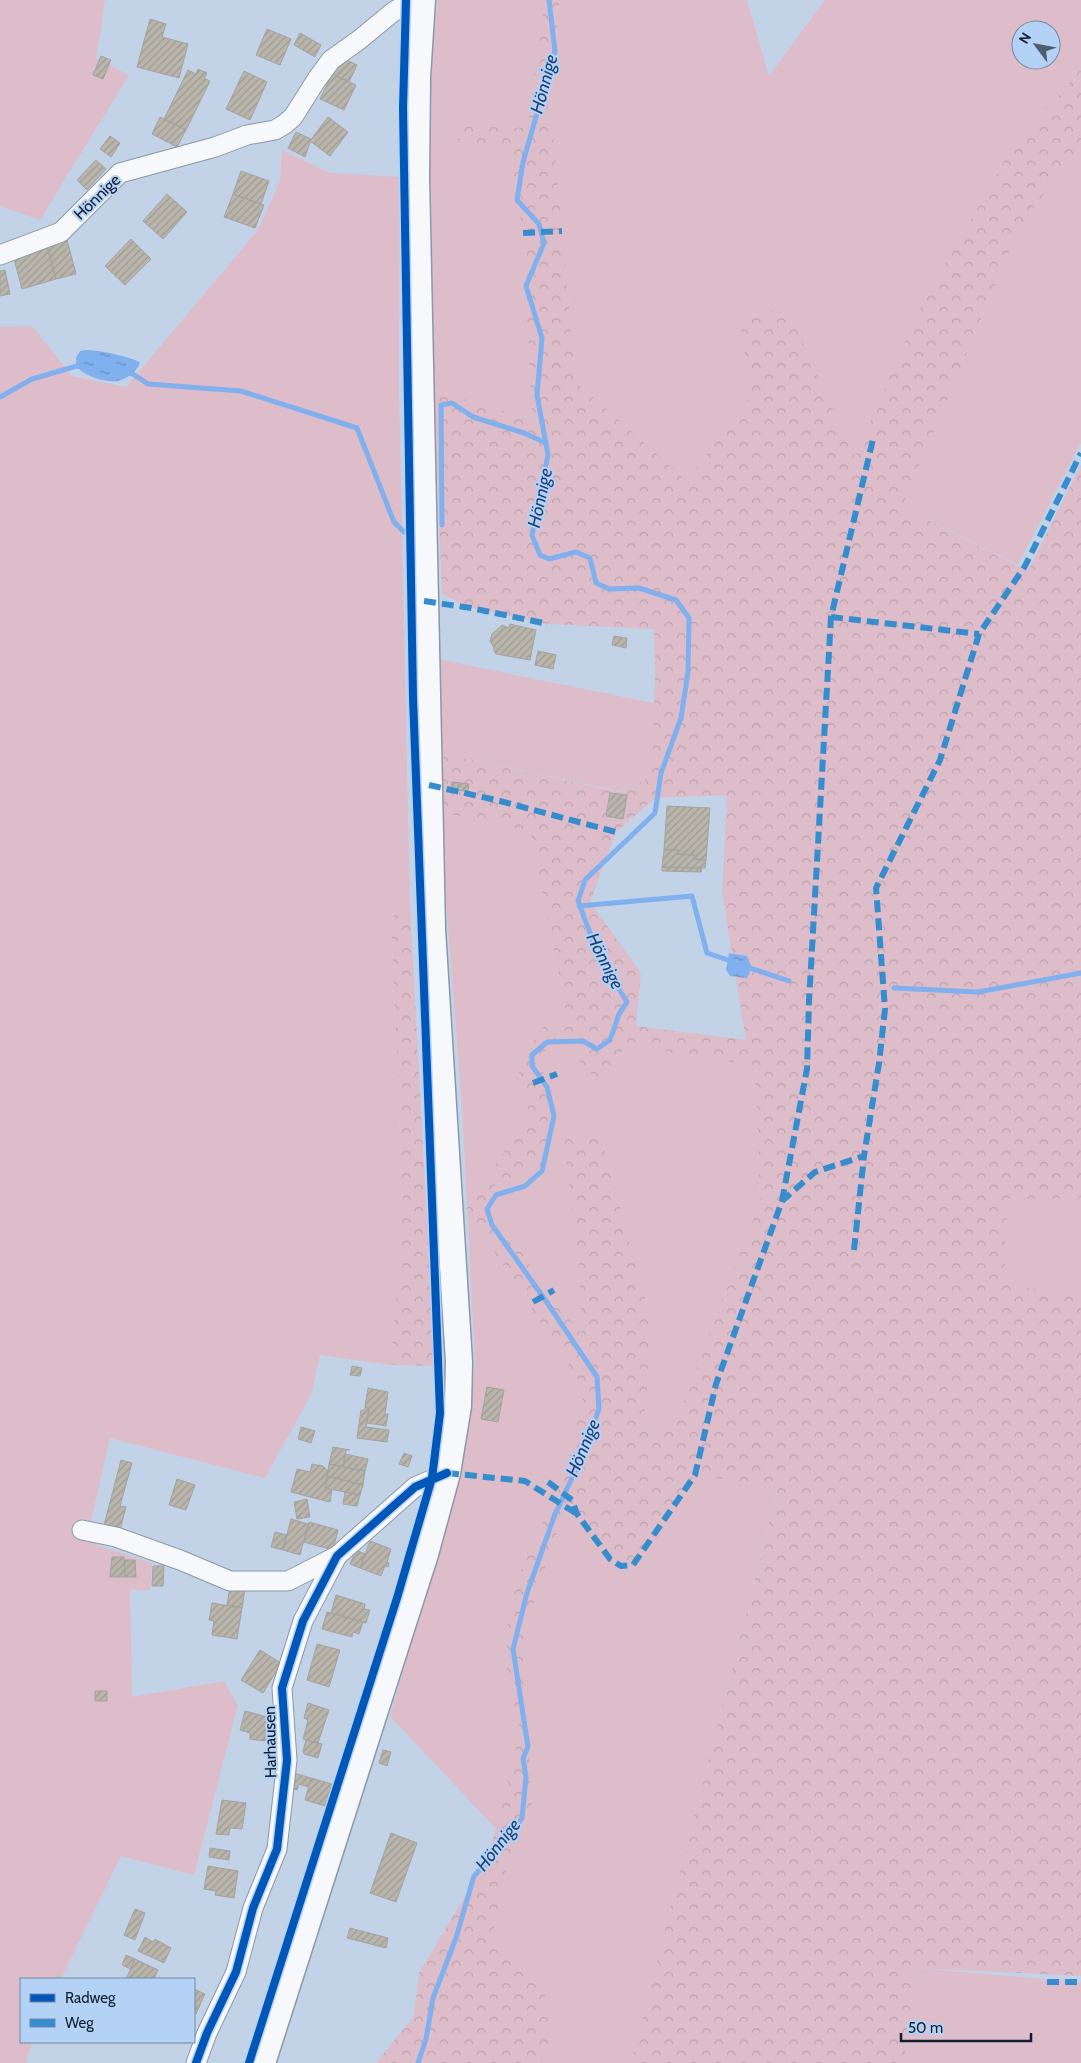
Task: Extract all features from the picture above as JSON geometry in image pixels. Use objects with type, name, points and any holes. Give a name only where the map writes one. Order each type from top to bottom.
[{"type":"main road","points":[[262,2063],[425,1554],[448,1473],[458,1406],[458,1362],[432,930],[416,178],[417,77],[422,0]]},
{"type":"street","name":"Hönnige","points":[[0,255],[61,232],[120,173],[215,147],[247,135],[275,130],[285,124],[293,117],[317,78],[332,60],[393,12],[413,0]]},
{"type":"street","name":"Harhausen","points":[[82,1530],[116,1536],[230,1581],[288,1581],[337,1556],[415,1487],[448,1473]]},
{"type":"street","name":"Harhausen","points":[[196,2063],[207,2033],[236,1972],[253,1908],[277,1849],[288,1760],[282,1688],[303,1620],[337,1556]]},
{"type":"path","points":[[525,1481],[548,1482]]},
{"type":"green space","points":[[0,0],[105,0],[96,59],[129,75],[40,220],[0,206]]},
{"type":"green space","points":[[438,0],[545,0],[527,128],[455,125],[458,140],[509,147],[523,233],[532,419],[434,390],[428,199],[429,75]]},
{"type":"green space","points":[[545,0],[559,0],[551,110],[576,382],[687,481],[752,394],[739,321],[786,306],[855,458],[915,318],[1008,154],[1081,69],[1081,146],[1020,226],[902,507],[1028,571],[1081,464],[1081,1198],[1007,1199],[1004,1283],[1081,1298],[1081,1976],[915,1968],[904,2063],[631,2063],[778,1488],[695,1475],[633,1565],[621,1566],[610,1559],[577,1514],[565,1507],[524,1635],[532,1821],[510,1853],[491,1941],[543,1980],[552,2042],[542,2063],[376,2063],[414,2016],[419,1973],[486,1861],[496,1829],[520,1732],[506,1677],[507,1628],[516,1580],[537,1538],[570,1454],[582,1402],[582,1386],[466,1209],[529,1114],[517,1065],[543,1027],[568,1021],[530,831],[443,813],[443,754],[619,792],[652,777],[655,675],[654,629],[548,624],[471,608],[442,594],[434,390],[532,419],[523,233],[509,147],[458,140],[454,125],[527,128]],"holes":[[[727,795],[722,892],[746,1040],[636,1026],[641,973],[590,902],[616,832],[655,798]],[[560,1034],[573,1043],[576,1058],[600,1084],[626,1045],[755,1066],[760,1201],[677,1420],[643,1432],[653,1327],[602,1140],[562,1132],[578,1253],[582,1333],[554,1302],[524,1256],[485,1204],[495,1185],[546,1163],[550,1095],[539,1058]]]},
{"type":"green space","points":[[559,0],[747,0],[769,76],[825,0],[1081,0],[1081,69],[1008,154],[915,318],[855,459],[739,321],[752,394],[687,481],[576,382],[551,110]]},
{"type":"green space","points":[[1081,146],[1081,443],[1018,565],[902,507],[1020,226]]},
{"type":"green space","points":[[282,150],[330,173],[400,177],[399,388],[410,907],[391,917],[403,1209],[391,1365],[320,1355],[311,1395],[265,1478],[110,1438],[90,1525],[97,1545],[152,1563],[150,1590],[130,1590],[132,1697],[224,1681],[238,1705],[194,1875],[121,1856],[61,1978],[20,1978],[20,2043],[32,2043],[26,2063],[0,2063],[0,327],[32,326],[72,376],[126,387],[258,230],[280,181]]},
{"type":"green space","points":[[437,659],[654,703],[652,778],[619,791],[443,754]]},
{"type":"green space","points":[[443,813],[530,831],[568,1021],[517,1065],[529,1114],[467,1207],[462,1107],[443,864]]},
{"type":"green space","points":[[410,907],[435,1366],[391,1365],[403,1209],[391,917]]},
{"type":"green space","points":[[560,1034],[573,1044],[626,1045],[755,1066],[760,1201],[677,1420],[642,1432],[653,1327],[602,1140],[562,1133],[578,1253],[583,1334],[554,1302],[524,1256],[485,1204],[495,1185],[546,1163],[550,1095],[539,1058]]},
{"type":"green space","points":[[1081,1198],[1081,1298],[1004,1283],[1006,1199]]},
{"type":"green space","points":[[467,1211],[582,1386],[582,1402],[570,1454],[537,1538],[516,1580],[507,1628],[506,1677],[520,1732],[496,1829],[390,1716],[462,1465],[475,1363]]},
{"type":"green space","points":[[695,1475],[778,1487],[631,2063],[542,2063],[552,2042],[491,1941],[510,1853],[532,1821],[524,1635],[565,1506],[577,1514],[610,1559],[633,1565]]},
{"type":"green space","points":[[915,1968],[1081,1982],[1081,2063],[904,2063]]},
{"type":"water","points":[[86,350],[127,357],[140,362],[134,372],[124,379],[101,380],[89,375],[77,366],[76,358],[80,351]]},
{"type":"water","points":[[729,953],[747,956],[752,968],[747,978],[730,976],[726,970]]},
{"type":"building","points":[[150,19],[166,24],[162,37],[188,44],[179,78],[137,67]]},
{"type":"building","points":[[267,29],[291,39],[280,65],[256,55]]},
{"type":"building","points":[[300,33],[321,45],[315,57],[294,45]]},
{"type":"building","points":[[101,56],[111,60],[103,79],[93,75]]},
{"type":"building","points":[[340,57],[357,65],[349,82],[332,74]]},
{"type":"building","points":[[198,69],[207,73],[204,78],[210,81],[186,130],[164,119],[188,70],[196,74]]},
{"type":"building","points":[[244,71],[267,82],[250,120],[226,109]]},
{"type":"building","points":[[332,74],[356,85],[344,110],[320,99]]},
{"type":"building","points":[[160,117],[186,130],[177,147],[152,134]]},
{"type":"building","points":[[328,117],[348,132],[330,156],[310,141]]},
{"type":"building","points":[[296,132],[311,139],[305,157],[288,148]]},
{"type":"building","points":[[110,136],[120,143],[111,157],[100,149]]},
{"type":"building","points":[[96,160],[106,169],[87,190],[77,180]]},
{"type":"building","points":[[241,171],[269,181],[261,204],[233,194]]},
{"type":"building","points":[[167,194],[187,212],[163,239],[143,221]]},
{"type":"building","points":[[233,194],[264,205],[255,228],[224,217]]},
{"type":"building","points":[[131,239],[151,259],[125,285],[105,266]]},
{"type":"building","points":[[67,240],[76,274],[56,279],[47,246]]},
{"type":"building","points":[[47,246],[56,279],[22,289],[13,255]]},
{"type":"building","points":[[5,270],[10,294],[0,296],[0,271]]},
{"type":"building","points":[[510,624],[536,630],[530,660],[496,654],[494,651],[490,641],[492,634],[502,625],[509,628]]},
{"type":"building","points":[[614,636],[627,638],[626,648],[612,645]]},
{"type":"building","points":[[538,651],[556,655],[553,669],[535,665]]},
{"type":"building","points":[[452,782],[469,784],[468,791],[451,790]]},
{"type":"building","points":[[610,793],[627,795],[623,819],[606,816]]},
{"type":"building","points":[[667,806],[710,808],[706,860],[694,859],[694,855],[677,854],[678,850],[664,850]]},
{"type":"building","points":[[664,850],[678,850],[677,854],[694,855],[694,859],[706,860],[705,868],[662,867]]},
{"type":"building","points":[[662,867],[701,868],[701,872],[662,871]]},
{"type":"building","points":[[352,1366],[362,1368],[360,1376],[350,1375]]},
{"type":"building","points":[[487,1387],[504,1390],[498,1422],[481,1419]]},
{"type":"building","points":[[368,1388],[388,1392],[385,1414],[388,1414],[386,1426],[367,1423],[369,1408],[365,1407]]},
{"type":"building","points":[[365,1407],[369,1408],[366,1427],[389,1430],[387,1442],[357,1438],[361,1410],[365,1410]]},
{"type":"building","points":[[301,1427],[315,1431],[311,1443],[298,1439]]},
{"type":"building","points":[[333,1447],[350,1450],[346,1450],[343,1467],[329,1464]]},
{"type":"building","points":[[404,1453],[412,1456],[408,1467],[399,1464]]},
{"type":"building","points":[[345,1454],[368,1459],[365,1471],[343,1467]]},
{"type":"building","points":[[121,1460],[132,1463],[120,1506],[126,1507],[119,1534],[103,1529]]},
{"type":"building","points":[[312,1464],[323,1466],[328,1471],[325,1488],[332,1490],[330,1502],[291,1492],[297,1469],[310,1472]]},
{"type":"building","points":[[329,1464],[365,1471],[363,1485],[327,1476]]},
{"type":"building","points":[[327,1476],[363,1485],[360,1495],[325,1488]]},
{"type":"building","points":[[177,1479],[195,1485],[186,1510],[169,1505]]},
{"type":"building","points":[[345,1492],[360,1495],[357,1506],[343,1504]]},
{"type":"building","points":[[307,1499],[310,1517],[297,1519],[294,1502]]},
{"type":"building","points":[[291,1519],[308,1524],[300,1555],[283,1550]]},
{"type":"building","points":[[309,1522],[338,1530],[333,1550],[304,1542]]},
{"type":"building","points":[[275,1532],[287,1535],[283,1550],[271,1547]]},
{"type":"building","points":[[370,1541],[391,1549],[387,1562],[389,1563],[388,1567],[385,1566],[381,1576],[360,1568]]},
{"type":"building","points":[[356,1550],[365,1554],[360,1568],[350,1564]]},
{"type":"building","points":[[112,1557],[124,1557],[125,1577],[110,1577]]},
{"type":"building","points":[[125,1560],[135,1560],[136,1577],[125,1577]]},
{"type":"building","points":[[153,1566],[164,1566],[163,1586],[152,1586]]},
{"type":"building","points":[[230,1587],[245,1589],[242,1608],[227,1605]]},
{"type":"building","points":[[336,1595],[365,1604],[364,1609],[370,1610],[366,1623],[331,1613]]},
{"type":"building","points":[[212,1603],[242,1608],[237,1639],[212,1635],[214,1621],[209,1620]]},
{"type":"building","points":[[327,1612],[363,1622],[359,1634],[353,1632],[352,1637],[322,1629]]},
{"type":"building","points":[[317,1644],[340,1650],[329,1687],[307,1680]]},
{"type":"building","points":[[260,1650],[281,1663],[263,1693],[241,1680]]},
{"type":"building","points":[[95,1691],[107,1691],[107,1701],[95,1701]]},
{"type":"building","points":[[308,1703],[329,1710],[318,1743],[303,1739],[308,1720],[304,1718]]},
{"type":"building","points":[[245,1711],[271,1718],[265,1741],[250,1739],[250,1733],[240,1730]]},
{"type":"building","points":[[306,1740],[322,1744],[318,1758],[304,1754]]},
{"type":"building","points":[[383,1750],[391,1752],[387,1766],[379,1763]]},
{"type":"building","points":[[294,1773],[311,1778],[308,1787],[299,1784],[297,1790],[290,1788]]},
{"type":"building","points":[[311,1778],[332,1784],[325,1806],[305,1800]]},
{"type":"building","points":[[222,1800],[246,1803],[242,1829],[230,1828],[229,1835],[216,1834]]},
{"type":"building","points":[[391,1833],[417,1843],[396,1902],[370,1893]]},
{"type":"building","points":[[210,1848],[230,1851],[229,1860],[209,1857]]},
{"type":"building","points":[[208,1866],[238,1871],[234,1898],[215,1895],[216,1891],[204,1889]]},
{"type":"building","points":[[135,1909],[145,1913],[135,1940],[124,1935]]},
{"type":"building","points":[[350,1928],[388,1938],[386,1948],[347,1938]]},
{"type":"building","points":[[145,1937],[153,1942],[155,1939],[171,1948],[164,1963],[138,1951]]},
{"type":"building","points":[[126,1955],[135,1959],[131,1969],[122,1965]]},
{"type":"building","points":[[135,1959],[158,1970],[154,1978],[126,1978]]},
{"type":"building","points":[[195,1989],[205,1994],[195,2014]]},
{"type":"waterway","name":"Hönnige","points":[[418,2063],[426,2039],[433,1998],[456,1938],[474,1876],[505,1843],[522,1818],[526,1777],[523,1758],[528,1747],[513,1649],[527,1593],[554,1517],[583,1454],[599,1409],[597,1377],[492,1225],[487,1209],[496,1195],[525,1186],[542,1171],[554,1116],[547,1087],[532,1066],[532,1055],[547,1042],[583,1041],[597,1049],[610,1040],[619,1014],[627,1002],[599,957],[578,901],[585,880],[655,813],[661,773],[681,718],[688,672],[689,618],[676,600],[639,588],[609,589],[596,583],[590,558],[576,552],[549,559],[540,555],[532,535],[548,455],[537,395],[542,338],[526,286],[544,243],[539,224],[517,200],[523,162],[555,51],[549,0]]},
{"type":"waterway","points":[[0,397],[32,379],[77,366],[83,367]]},
{"type":"waterway","points":[[126,373],[133,374],[148,384],[241,391],[357,428],[394,522],[404,532]]},
{"type":"waterway","points":[[442,525],[441,405],[452,403],[473,417],[524,433],[546,443]]},
{"type":"waterway","points":[[579,906],[692,896],[707,953],[734,962]]},
{"type":"waterway","points":[[747,967],[789,981]]},
{"type":"waterway","points":[[894,988],[978,992],[1081,973]]},
{"type":"marked path","points":[[523,233],[562,231]]},
{"type":"marked path","points":[[782,1201],[807,1069],[809,1001],[831,617],[874,435]]},
{"type":"marked path","points":[[548,1482],[572,1500],[577,1514],[610,1559],[621,1566],[633,1565],[695,1475],[716,1384],[782,1201],[815,1172],[864,1156],[879,1063],[885,1009],[876,888],[940,760],[979,634],[1025,566],[1081,453]]},
{"type":"marked path","points":[[424,601],[471,608],[548,624]]},
{"type":"marked path","points":[[831,617],[979,634]]},
{"type":"marked path","points":[[429,785],[500,801],[616,832]]},
{"type":"marked path","points":[[533,1083],[557,1074]]},
{"type":"marked path","points":[[854,1250],[864,1156]]},
{"type":"marked path","points":[[533,1302],[554,1290]]},
{"type":"marked path","points":[[447,1473],[525,1481],[577,1514]]},
{"type":"marked path","points":[[1047,1982],[1081,1982]]},
{"type":"cycle path","points":[[249,2063],[397,1598],[432,1478],[440,1413],[413,698],[403,108],[406,0]]},
{"type":"cycle path","points":[[196,2063],[207,2033],[236,1972],[253,1908],[277,1849],[287,1760],[282,1688],[303,1621],[337,1556],[415,1487],[447,1473]]}]
